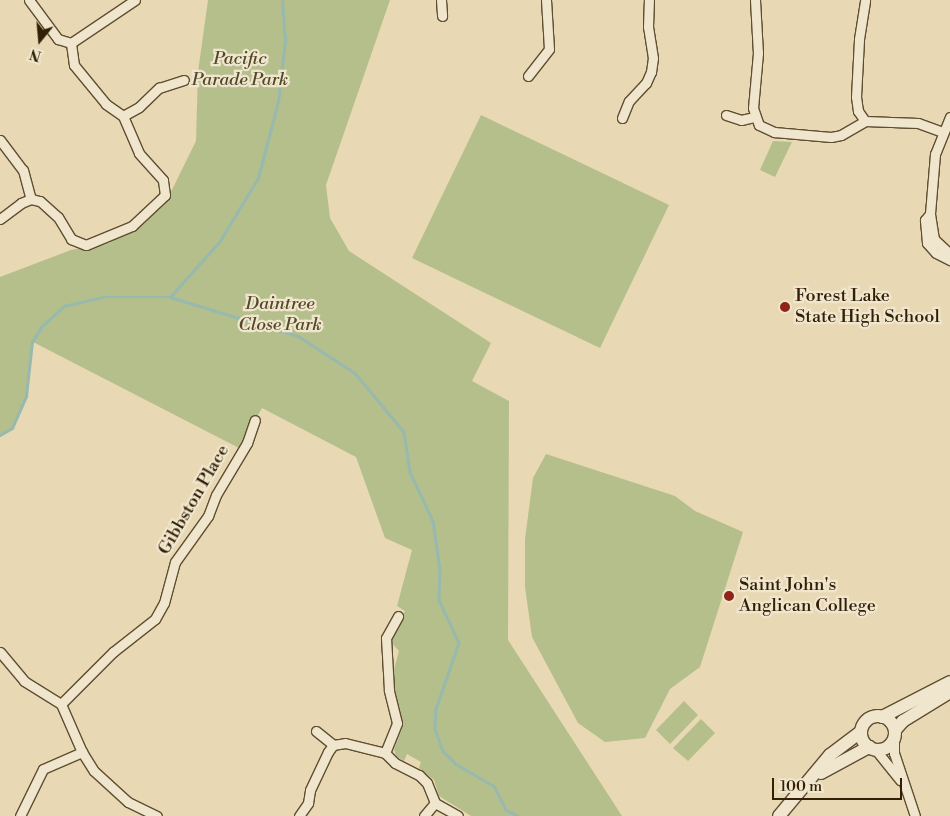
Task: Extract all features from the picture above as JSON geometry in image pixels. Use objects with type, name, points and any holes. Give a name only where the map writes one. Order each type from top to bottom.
[{"type":"street","points":[[29,0],[58,39],[71,42],[135,0]]},
{"type":"street","points":[[441,0],[442,16]]},
{"type":"street","points":[[528,76],[549,50],[546,0]]},
{"type":"street","points":[[622,118],[629,101],[646,83],[651,72],[653,58],[648,27],[649,0]]},
{"type":"street","points":[[755,0],[758,53],[754,117],[759,125],[774,132],[831,137],[841,135],[865,120],[918,123],[943,132]]},
{"type":"street","points":[[865,120],[858,111],[856,98],[859,39],[866,0]]},
{"type":"street","points":[[31,199],[48,205],[71,239],[86,245],[118,234],[160,203],[165,195],[163,180],[139,153],[123,116],[106,104],[74,65],[71,42]]},
{"type":"street","points":[[123,116],[139,107],[160,88],[184,80]]},
{"type":"street","points":[[726,115],[741,120],[754,117]]},
{"type":"street","points":[[950,117],[935,154],[930,214],[934,239],[950,254]]},
{"type":"street","points":[[0,140],[24,170],[31,199]]},
{"type":"street","points":[[0,219],[31,199]]},
{"type":"street","points":[[930,214],[925,220],[927,243],[936,253],[950,260]]},
{"type":"street","name":"Gibbston Place","points":[[61,704],[113,652],[155,619],[164,603],[175,562],[208,516],[216,495],[247,443],[255,420]]},
{"type":"street","points":[[385,753],[397,723],[389,690],[386,638],[398,616]]},
{"type":"street","points":[[0,652],[24,681],[56,698],[61,704],[82,752],[109,786],[128,802],[157,816]]},
{"type":"street","points":[[779,816],[800,788],[830,755],[861,732],[867,720],[882,716],[950,682]]},
{"type":"street","points":[[800,788],[846,756],[872,748],[886,748],[903,721],[950,692]]},
{"type":"street","points":[[882,716],[891,722],[904,786],[915,816]]},
{"type":"street","points":[[316,731],[333,745]]},
{"type":"street","points":[[861,732],[904,786]]},
{"type":"street","points":[[333,745],[345,742],[385,753],[427,783],[435,803],[458,816]]},
{"type":"street","points":[[299,816],[333,745]]},
{"type":"street","points":[[20,816],[43,770],[82,752]]},
{"type":"street","points":[[424,816],[435,803]]},
{"type":"green space","name":"Daintree Close Park","points":[[208,0],[390,0],[326,185],[330,218],[349,251],[491,343],[472,381],[509,401],[508,640],[622,816],[471,816],[439,796],[434,780],[419,768],[421,762],[407,754],[404,761],[396,756],[394,749],[403,726],[393,693],[393,673],[399,651],[390,641],[405,611],[397,606],[412,550],[385,538],[356,457],[262,408],[239,448],[33,342],[26,396],[12,428],[0,435],[0,277],[71,250],[109,243],[147,220],[165,204],[196,141],[198,72]]},
{"type":"green space","points":[[481,115],[669,205],[600,348],[412,258]]},
{"type":"green space","points":[[773,141],[792,142],[775,177],[760,170]]},
{"type":"green space","points":[[546,454],[675,496],[695,511],[743,532],[700,667],[670,689],[645,738],[605,742],[578,723],[532,637],[525,587],[525,539],[533,478]]},
{"type":"green space","points":[[684,701],[698,715],[670,744],[656,730]]},
{"type":"green space","points":[[701,719],[715,733],[688,761],[673,748]]},
{"type":"waterway","points":[[0,435],[12,428],[26,396],[32,342],[42,326],[64,306],[102,297],[170,297],[220,241],[258,178],[278,102],[285,41],[282,0]]},
{"type":"waterway","points":[[170,297],[298,336],[355,373],[404,432],[410,472],[433,521],[440,570],[439,600],[459,643],[436,709],[435,729],[443,751],[456,764],[494,786],[506,810],[518,816]]},
{"type":"place","name":"Forest Lake State High School","points":[[785,307]]},
{"type":"place","name":"Saint John's Anglican College","points":[[729,596]]},
{"type":"park label","name":"Pacific Parade Park","points":[[240,70]]}]
